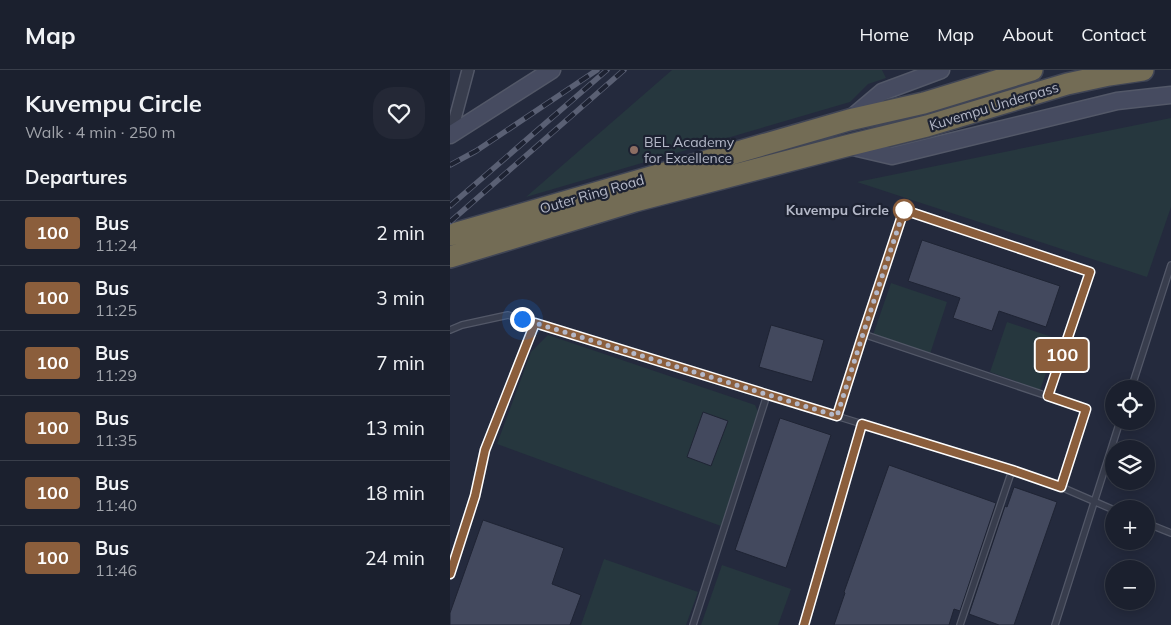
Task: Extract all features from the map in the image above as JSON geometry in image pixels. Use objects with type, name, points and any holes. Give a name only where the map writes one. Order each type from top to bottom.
[{"type":"highway","name":"Kuvempu Underpass","points":[[849,120],[924,103],[1032,70]]},
{"type":"highway","name":"Kuvempu Underpass","points":[[846,146],[927,126],[1067,84],[1143,70]]},
{"type":"highway","name":"Outer Ring Road","points":[[450,234],[849,120]]},
{"type":"highway","name":"Outer Ring Road","points":[[450,257],[635,201],[846,146]]},
{"type":"street","points":[[450,134],[468,70]]},
{"type":"street","points":[[450,134],[552,70]]},
{"type":"street","points":[[849,120],[882,92],[941,70]]},
{"type":"street","points":[[846,146],[892,156],[1117,101],[1171,95]]},
{"type":"lane","points":[[837,416],[904,210],[1090,272],[1048,396]]},
{"type":"lane","points":[[1134,380],[1171,265]]},
{"type":"lane","points":[[450,330],[462,325],[508,315],[1012,470],[1061,487],[1105,506]]},
{"type":"lane","points":[[450,574],[475,496],[485,450],[535,323]]},
{"type":"lane","points":[[863,334],[1086,409],[1061,487]]},
{"type":"lane","points":[[693,625],[767,395]]},
{"type":"lane","points":[[804,625],[862,424]]},
{"type":"lane","points":[[1055,625],[1117,430]]},
{"type":"lane","points":[[960,625],[1012,470]]},
{"type":"lane","points":[[1155,527],[1171,533]]},
{"type":"shaded area","name":"BEL Academy for Excellence","points":[[672,70],[882,70],[886,78],[868,84],[850,102],[526,197]]},
{"type":"shaded area","points":[[1171,118],[1171,207],[1147,277],[857,182]]},
{"type":"shaded area","points":[[891,283],[947,302],[930,354],[873,335]]},
{"type":"shaded area","points":[[1007,322],[1058,339],[1040,390],[990,372]]},
{"type":"shaded area","points":[[548,335],[755,405],[759,414],[721,526],[497,444],[531,352]]},
{"type":"shaded area","points":[[604,559],[698,592],[686,625],[581,625]]},
{"type":"shaded area","points":[[722,565],[791,589],[778,625],[701,625]]},
{"type":"building","points":[[922,240],[1060,286],[1046,327],[999,311],[992,331],[953,318],[960,298],[908,281]]},
{"type":"building","points":[[771,325],[824,340],[812,382],[759,367]]},
{"type":"building","points":[[703,412],[728,421],[711,466],[687,457]]},
{"type":"building","points":[[780,418],[831,435],[786,568],[735,550]]},
{"type":"building","points":[[889,465],[996,503],[960,611],[954,609],[949,625],[834,625]]},
{"type":"building","points":[[1014,487],[1057,502],[1014,625],[999,625],[969,614],[1005,506],[1007,507]]},
{"type":"building","points":[[483,520],[564,548],[552,584],[581,595],[570,625],[450,625],[450,613]]},
{"type":"railway","points":[[450,165],[476,151],[597,70]]},
{"type":"railway","points":[[450,206],[607,70]]},
{"type":"railway","points":[[450,222],[624,70]]},
{"type":"bus line","name":"100","points":[[450,574],[475,496],[485,450],[535,323],[837,416],[904,210],[1090,272],[1048,396],[1086,409],[1061,487],[862,424],[804,625]]},
{"type":"place","name":"BEL Academy for Excellence","points":[[634,150]]},
{"type":"place","name":"Kuvempu Circle","points":[[904,210]]},
{"type":"route","points":[[522,319],[837,416],[904,210]]}]
